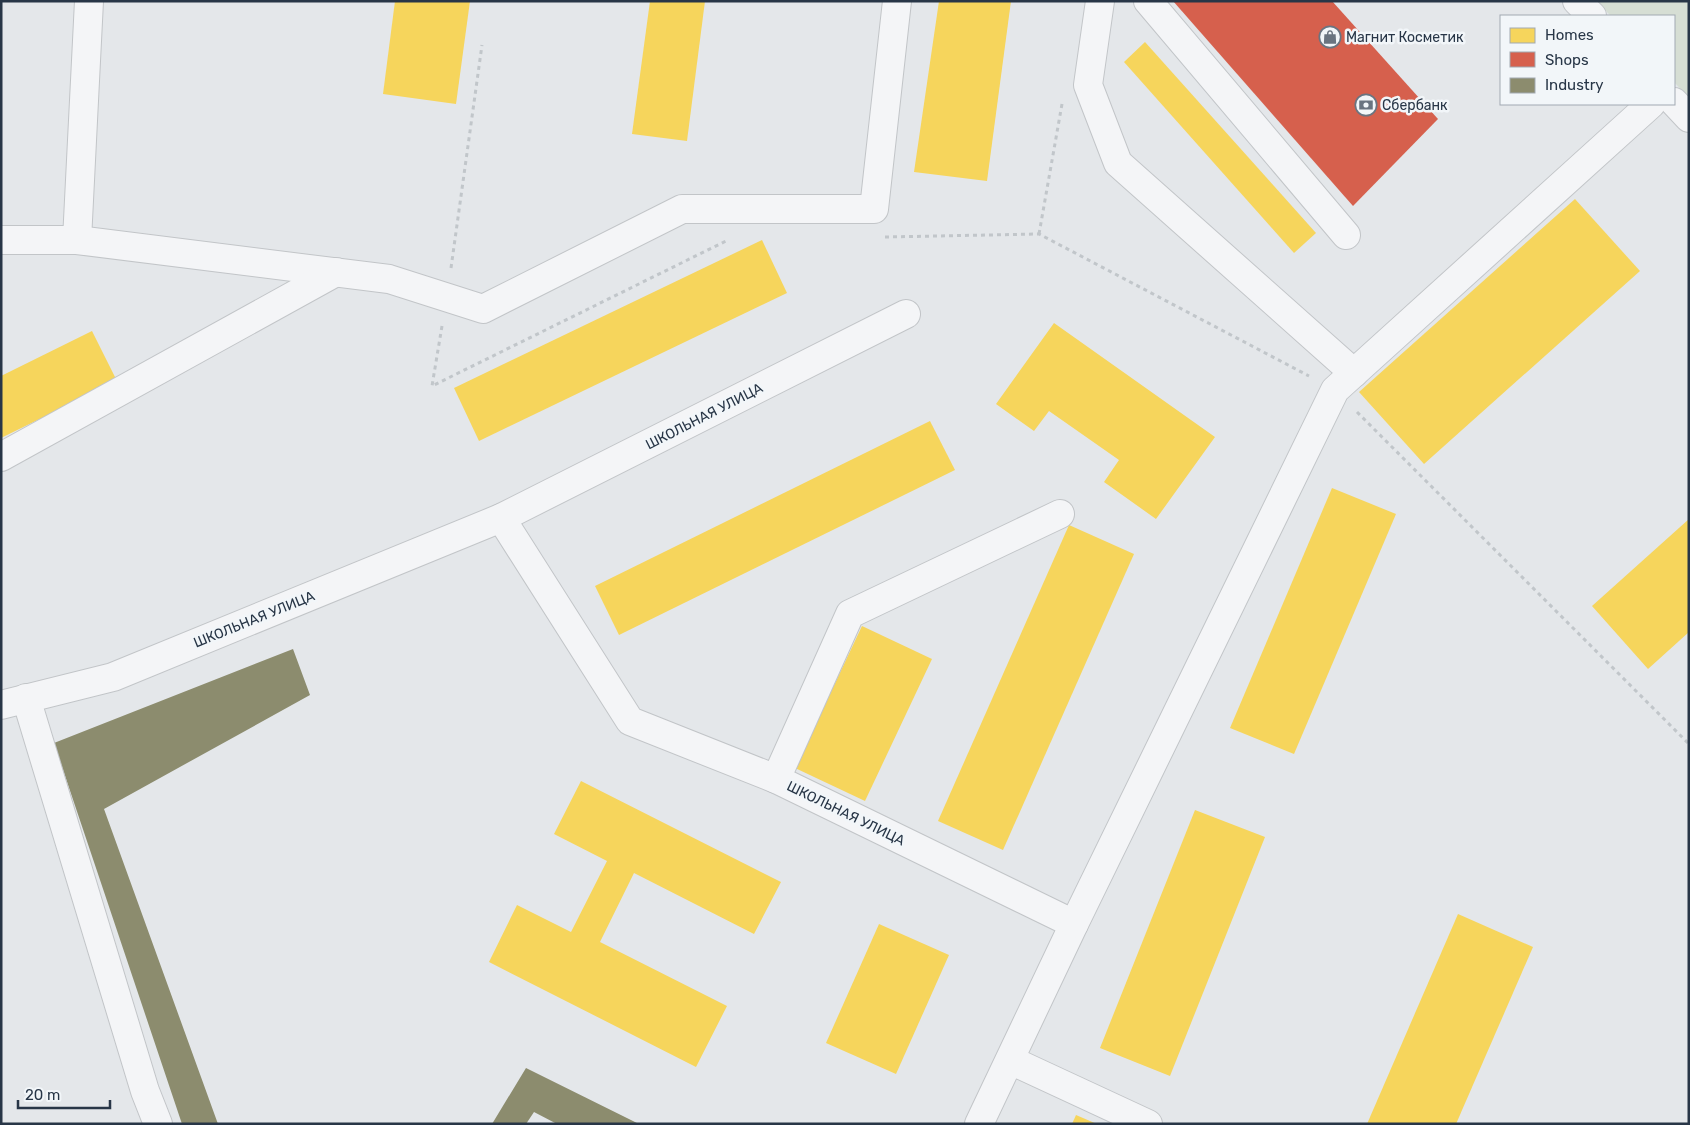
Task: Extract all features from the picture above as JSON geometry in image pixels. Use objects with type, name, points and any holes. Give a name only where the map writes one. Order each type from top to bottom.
[{"type":"street","points":[[76,240],[89,1]]},
{"type":"street","points":[[1,240],[76,240],[390,278],[483,309],[682,209],[874,209],[896,1]]},
{"type":"street","points":[[1100,1],[1088,85],[1118,163],[1345,382]]},
{"type":"street","points":[[1148,1],[1346,235]]},
{"type":"street","points":[[1577,1],[1591,15]]},
{"type":"street","points":[[1675,103],[1689,118]]},
{"type":"street","points":[[979,1124],[1074,924],[1345,382],[1650,105]]},
{"type":"street","points":[[1,457],[336,272]]},
{"type":"street","name":"ШКОЛЬНАЯ УЛИЦА","points":[[14,701],[114,677],[502,518],[906,314]]},
{"type":"street","points":[[776,779],[850,614],[1060,514]]},
{"type":"street","name":"ШКОЛЬНАЯ УЛИЦА","points":[[502,518],[630,721],[776,779],[1074,924]]},
{"type":"street","points":[[14,701],[145,1091],[158,1124]]},
{"type":"street","points":[[1010,1060],[1148,1124]]},
{"type":"path","points":[[482,45],[432,386],[734,237]]},
{"type":"path","points":[[1039,234],[1063,98]]},
{"type":"path","points":[[883,237],[1039,234],[1345,382],[1689,744]]},
{"type":"shaded area","points":[[1596,1],[1689,1],[1689,98],[1675,83],[1675,15],[1610,15]]},
{"type":"building: Homes","points":[[395,1],[470,1],[456,104],[383,94]]},
{"type":"building: Homes","points":[[650,1],[705,1],[687,141],[632,134]]},
{"type":"building: Homes","points":[[939,1],[1011,1],[987,181],[914,172]]},
{"type":"building: Homes","points":[[1145,42],[1316,233],[1294,253],[1124,62]]},
{"type":"building: Homes","points":[[1575,199],[1640,271],[1424,464],[1359,392]]},
{"type":"building: Homes","points":[[762,240],[787,293],[479,441],[454,388]]},
{"type":"building: Homes","points":[[1054,323],[1215,437],[1156,519],[1104,482],[1119,460],[1049,411],[1034,431],[996,404]]},
{"type":"building: Homes","points":[[92,331],[117,381],[1,438],[1,376]]},
{"type":"building: Homes","points":[[930,421],[955,470],[619,635],[595,586]]},
{"type":"building: Homes","points":[[1332,488],[1396,514],[1294,754],[1230,728]]},
{"type":"building: Homes","points":[[1689,519],[1689,632],[1648,669],[1592,606]]},
{"type":"building: Homes","points":[[1069,525],[1134,554],[1003,850],[938,821]]},
{"type":"building: Homes","points":[[862,626],[932,659],[865,801],[795,768]]},
{"type":"building: Homes","points":[[581,781],[781,882],[754,934],[634,873],[600,942],[727,1006],[696,1067],[489,962],[517,905],[571,932],[607,861],[554,834]]},
{"type":"building: Homes","points":[[1195,810],[1265,837],[1170,1076],[1100,1048]]},
{"type":"building: Homes","points":[[1458,914],[1533,947],[1456,1124],[1367,1124]]},
{"type":"building: Homes","points":[[879,924],[949,955],[896,1074],[826,1043]]},
{"type":"building: Homes","points":[[1076,1115],[1097,1124],[1072,1124]]},
{"type":"building: Shops","points":[[1173,1],[1332,1],[1438,119],[1353,206]]},
{"type":"building: Industry","points":[[293,649],[310,695],[104,809],[218,1124],[182,1124],[54,743]]},
{"type":"building: Industry","points":[[526,1068],[639,1124],[557,1124],[534,1112],[526,1124],[492,1124]]},
{"type":"place","name":"Магнит Косметик","points":[[1330,37]]},
{"type":"place","name":"Сбербанк","points":[[1366,105]]}]
